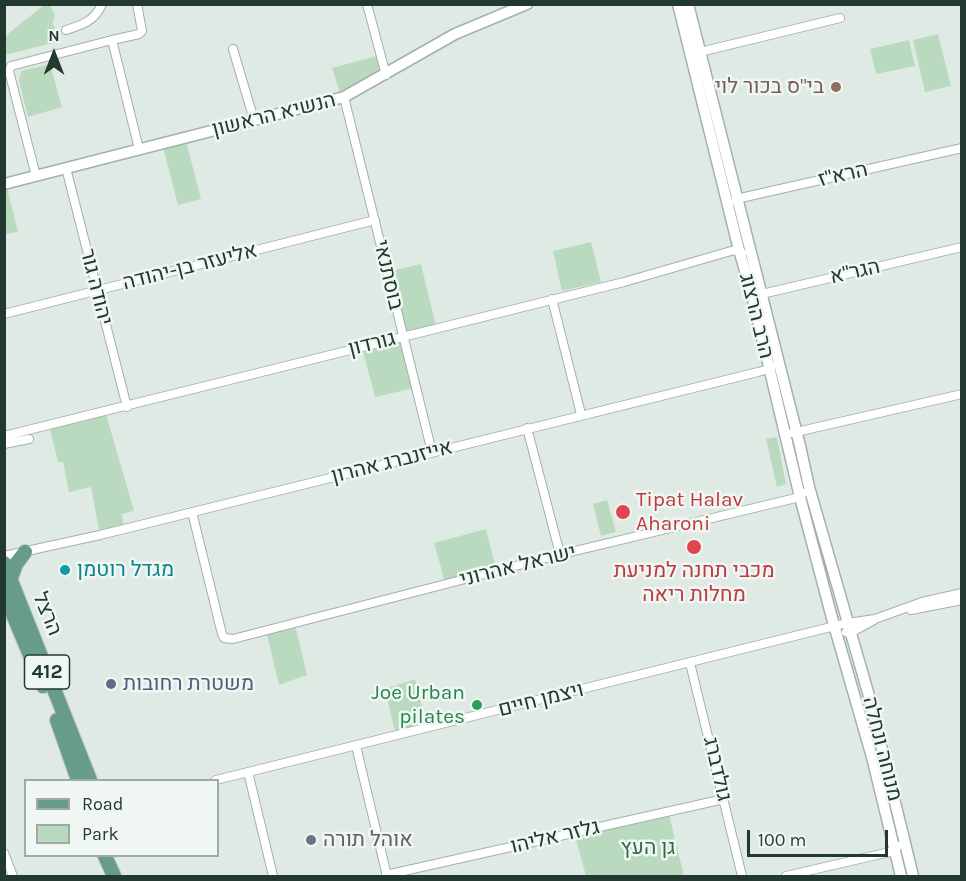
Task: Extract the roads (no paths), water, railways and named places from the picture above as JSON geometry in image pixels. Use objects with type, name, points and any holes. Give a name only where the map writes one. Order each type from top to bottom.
[{"type":"main road","points":[[11,578],[16,564],[25,552]]},
{"type":"main road","name":"הרצל","points":[[4,563],[90,779]]},
{"type":"main road","name":"הרצל","points":[[4,593],[60,727],[78,779]]},
{"type":"main road","points":[[106,857],[115,876]]},
{"type":"main road","points":[[111,857],[115,876]]},
{"type":"street","points":[[66,30],[86,24],[94,18],[102,4]]},
{"type":"street","points":[[36,176],[9,71],[12,64],[139,34],[142,31],[137,4]]},
{"type":"street","points":[[367,4],[386,75]]},
{"type":"street","name":"הנשיא הראשון","points":[[4,184],[345,97],[455,34],[527,4]]},
{"type":"street","name":"הרב הרצוג","points":[[678,4],[739,250],[849,628]]},
{"type":"street","name":"הרב הרצוג","points":[[688,4],[762,294],[773,365]]},
{"type":"street","points":[[700,52],[840,18]]},
{"type":"street","points":[[112,40],[139,148]]},
{"type":"street","points":[[233,49],[254,120]]},
{"type":"street","name":"בוסתנאי","points":[[345,97],[432,452]]},
{"type":"street","name":"הרא\"ז","points":[[736,199],[962,148]]},
{"type":"street","name":"יהודה גור","points":[[66,168],[127,406]]},
{"type":"street","points":[[729,210],[736,199]]},
{"type":"street","name":"אליעזר בן-יהודה","points":[[4,314],[375,220]]},
{"type":"street","name":"הגר\"א","points":[[762,294],[962,248]]},
{"type":"street","points":[[739,250],[753,263]]},
{"type":"street","name":"גורדון","points":[[4,436],[27,435],[127,406],[624,282],[739,250]]},
{"type":"street","points":[[750,287],[762,294]]},
{"type":"street","points":[[552,299],[581,414]]},
{"type":"street","name":"אייזנברג אהרון","points":[[4,556],[192,512],[773,365]]},
{"type":"street","points":[[791,433],[962,394]]},
{"type":"street","points":[[527,428],[560,554]]},
{"type":"street","name":"הרב הרצוג","points":[[791,433],[800,497],[834,627]]},
{"type":"street","points":[[4,444],[27,435],[33,449]]},
{"type":"street","points":[[800,497],[809,487]]},
{"type":"street","name":"ישראל אהרוני","points":[[192,512],[222,634],[224,638],[233,639],[560,554],[800,497]]},
{"type":"street","points":[[892,613],[922,602],[962,593]]},
{"type":"street","points":[[892,613],[962,600]]},
{"type":"street","name":"ויצמן חיים","points":[[219,779],[834,627],[849,628],[892,613]]},
{"type":"street","name":"מנוחה ונחלה","points":[[834,627],[872,757],[901,876]]},
{"type":"street","name":"מנוחה ונחלה","points":[[849,628],[869,696],[914,876]]},
{"type":"street","name":"גולדברג","points":[[690,663],[742,876]]},
{"type":"street","points":[[356,746],[386,876]]},
{"type":"street","points":[[248,772],[273,876]]},
{"type":"street","name":"גלזר אליהו","points":[[386,876],[724,799]]},
{"type":"street","points":[[786,876],[894,851],[904,840]]},
{"type":"street","points":[[4,853],[13,876]]},
{"type":"place","name":"בי\"ס בכור לוי","points":[[836,87]]},
{"type":"place","name":"Tipat Halav Aharoni","points":[[623,512]]},
{"type":"place","name":"מכבי תחנה למניעת מחלות ריאה","points":[[694,547]]},
{"type":"place","name":"מגדל רוטמן","points":[[65,570]]},
{"type":"place","name":"משטרת רחובות","points":[[111,684]]},
{"type":"place","name":"Joe Urban pilates","points":[[477,705]]},
{"type":"place","name":"אוהל תורה","points":[[311,840]]},
{"type":"park label","name":"גן העץ","points":[[648,848]]}]
